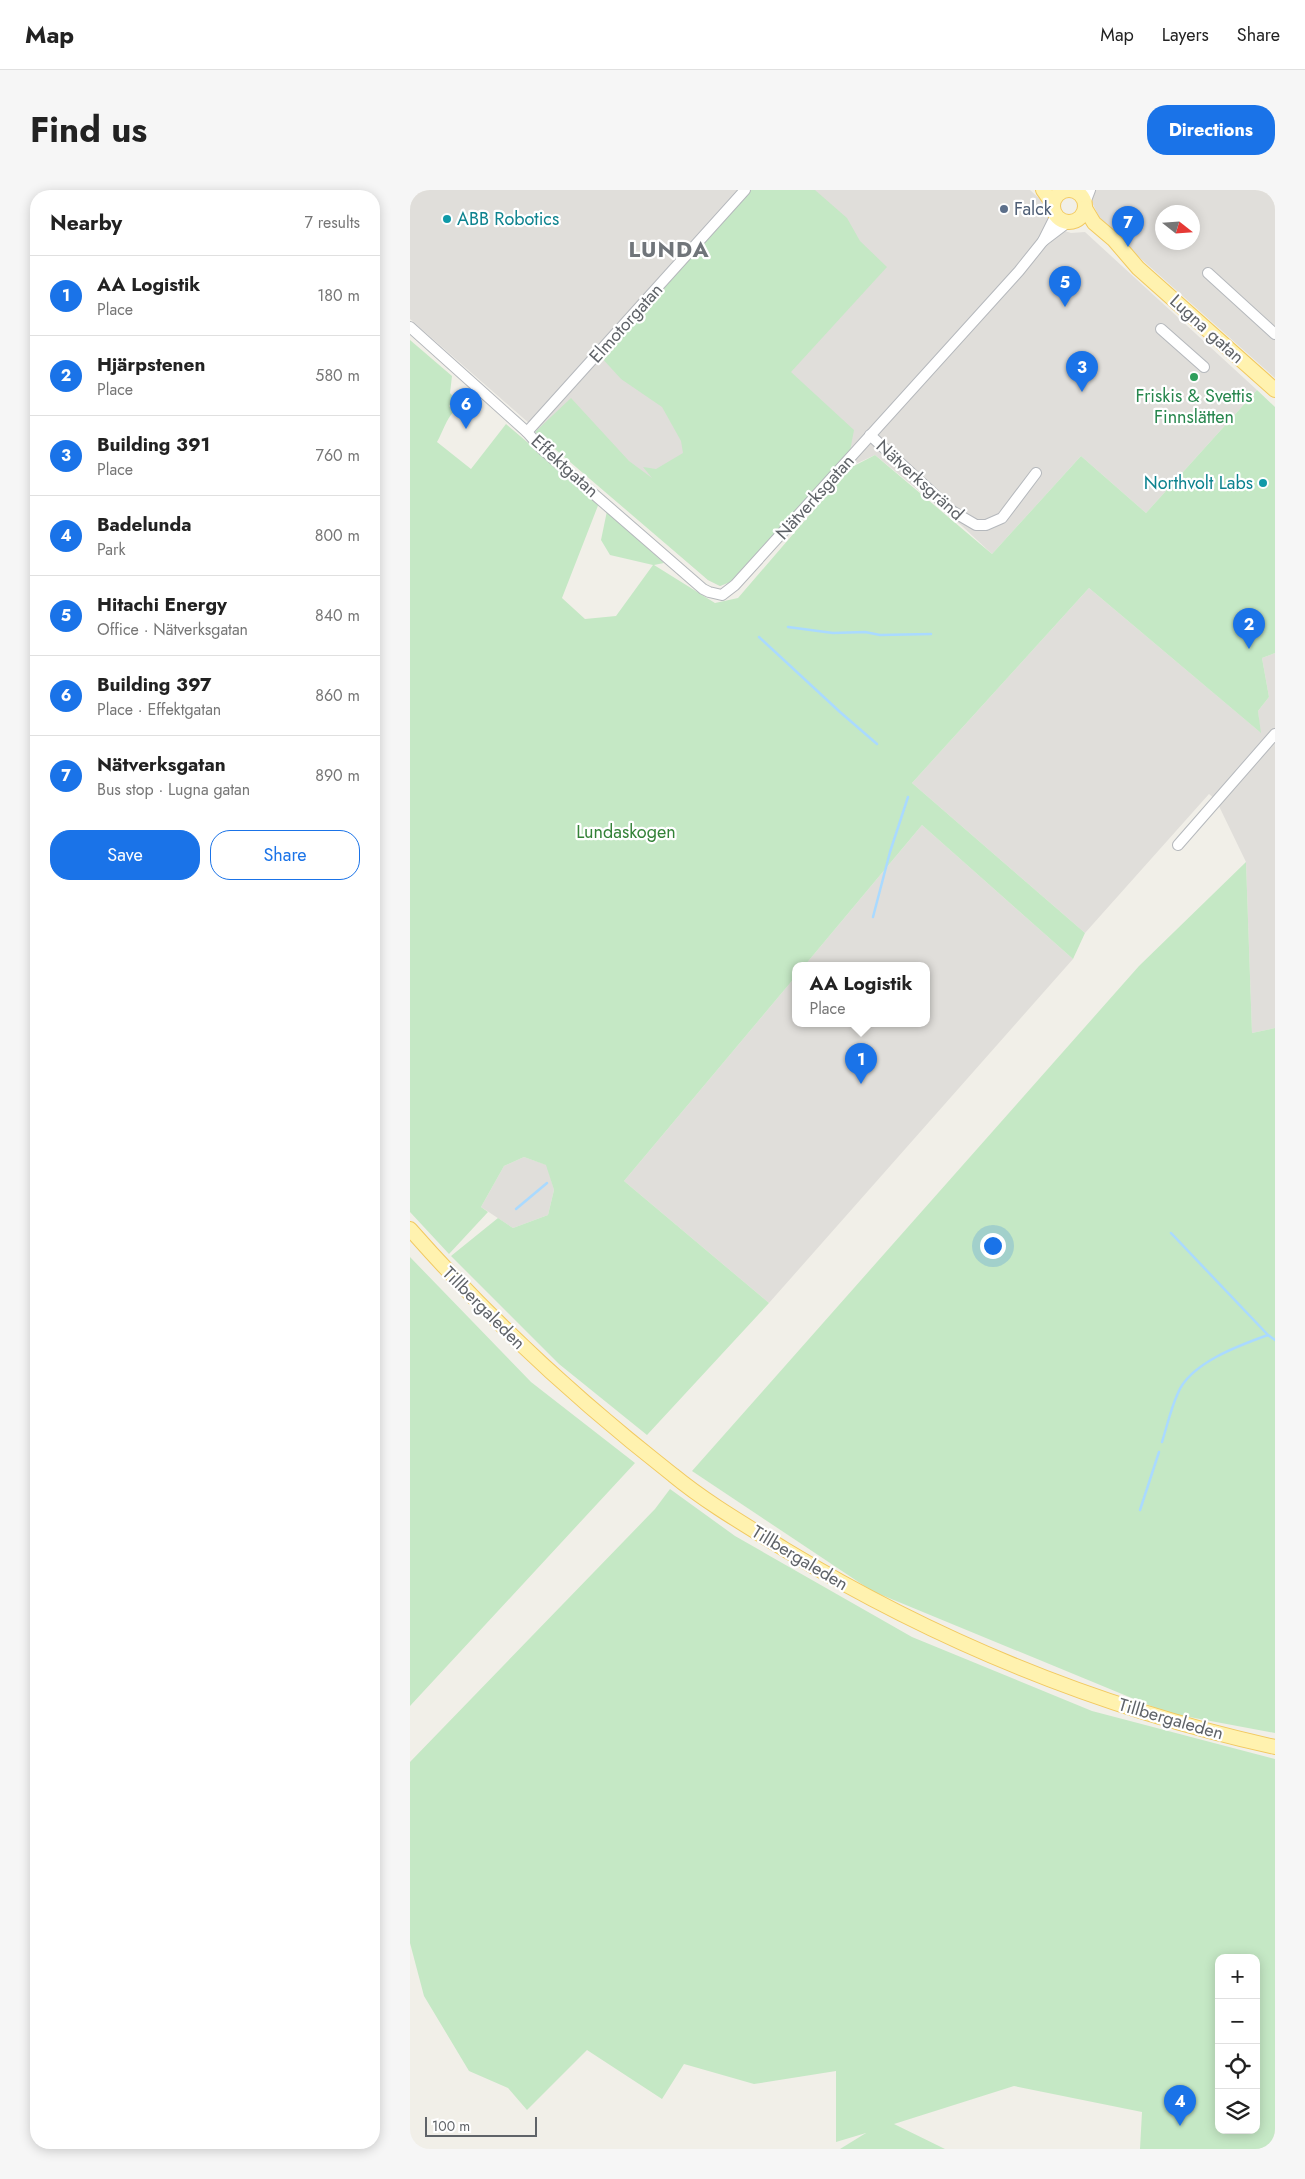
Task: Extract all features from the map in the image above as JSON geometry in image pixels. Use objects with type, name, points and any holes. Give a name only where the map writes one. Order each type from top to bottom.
[{"type":"main road","points":[[1044,190],[1055,210],[1060,219],[1071,222],[1080,218],[1086,200],[1068,190],[1057,196],[1055,210]]},
{"type":"main road","name":"Lugna gatan","points":[[1086,200],[1094,223],[1114,240],[1138,268]]},
{"type":"main road","name":"Lugna gatan","points":[[1071,222],[1088,229],[1108,247],[1138,268],[1275,390]]},
{"type":"main road","name":"Tillbergaleden","points":[[410,1228],[444,1268],[509,1335],[622,1435],[674,1476],[758,1534],[856,1591],[956,1642],[1044,1677],[1154,1715],[1275,1747]]},
{"type":"street","name":"Elmotorgatan","points":[[527,432],[745,190]]},
{"type":"street","name":"Nätverksgatan","points":[[1043,241],[1055,210]]},
{"type":"street","name":"Nätverksgatan","points":[[725,593],[735,585],[1043,241],[1071,222]]},
{"type":"street","points":[[1208,273],[1275,334]]},
{"type":"street","name":"Effektgatan","points":[[410,327],[527,432],[542,449],[703,589],[718,595],[725,593]]},
{"type":"street","points":[[1161,329],[1204,367]]},
{"type":"street","name":"Nätverksgränd","points":[[870,435],[952,512],[976,525],[986,525],[1002,518],[1036,473]]},
{"type":"street","points":[[1178,845],[1275,734]]},
{"type":"shaded area","points":[[410,190],[1030,190],[1043,202],[1052,227],[1071,233],[1085,232],[1257,390],[1146,513],[1081,456],[992,554],[962,526],[875,455],[838,472],[730,582],[720,586],[708,580],[410,319]]},
{"type":"shaded area","points":[[1086,190],[1275,190],[1275,378],[1103,225]]},
{"type":"shaded area","points":[[1089,588],[1260,732],[1258,711],[1269,697],[1262,658],[1275,653],[1275,1028],[1252,1033],[1246,862],[1216,800],[1209,794],[1085,933],[912,783]]},
{"type":"shaded area","points":[[922,825],[1073,959],[769,1303],[624,1181],[792,981],[792,1027],[930,1027],[930,962],[808,962]]},
{"type":"shaded area","points":[[524,1157],[547,1165],[554,1190],[548,1215],[513,1228],[481,1207],[504,1166]]},
{"type":"green space","points":[[749,190],[815,190],[847,218],[860,241],[887,267],[791,372],[854,430],[850,451],[730,582],[720,586],[708,580],[535,432],[571,398],[629,461],[652,478],[643,467],[656,469],[683,453],[681,441],[662,407],[621,379],[600,356]]},
{"type":"green space","name":"Lundaskogen","points":[[410,340],[452,376],[450,393],[455,399],[449,406],[454,411],[437,442],[471,469],[506,424],[599,503],[562,598],[585,619],[616,616],[653,565],[610,555],[601,540],[607,511],[664,563],[654,565],[715,603],[738,598],[850,468],[875,455],[992,554],[1081,456],[1146,513],[1257,390],[1275,407],[1275,653],[1262,658],[1269,697],[1258,711],[1261,733],[1089,588],[912,783],[1085,933],[1073,959],[922,825],[808,962],[792,962],[792,981],[624,1181],[769,1303],[647,1435],[559,1364],[451,1256],[498,1218],[513,1228],[548,1215],[554,1190],[546,1165],[524,1157],[504,1166],[481,1207],[488,1212],[449,1254],[410,1212]]},
{"type":"green space","points":[[1246,862],[1252,1033],[1275,1028],[1275,1733],[1168,1713],[872,1591],[692,1471],[1139,966]]},
{"type":"green space","points":[[410,1257],[531,1382],[635,1463],[410,1706]]},
{"type":"green space","points":[[670,1489],[735,1536],[912,1637],[1092,1711],[1275,1759],[1275,2149],[1140,2149],[1142,2112],[1014,2086],[894,2124],[945,2149],[840,2149],[866,2133],[836,2142],[836,2071],[754,2084],[684,2064],[662,2099],[587,2050],[527,2110],[508,2088],[469,2071],[424,1996],[410,1943],[410,1762],[655,1509]]},
{"type":"waterway","points":[[788,627],[833,633],[865,632],[880,635],[931,634]]},
{"type":"waterway","points":[[759,637],[877,744]]},
{"type":"waterway","points":[[873,917],[890,852],[908,797]]},
{"type":"waterway","points":[[516,1209],[547,1183]]},
{"type":"waterway","points":[[1162,1442],[1171,1411],[1184,1382],[1204,1364],[1217,1356],[1268,1335],[1171,1233]]},
{"type":"waterway","points":[[1268,1335],[1275,1340]]},
{"type":"waterway","points":[[1140,1510],[1159,1452]]},
{"type":"place","name":"Falck","points":[[1004,209]]},
{"type":"place","name":"ABB Robotics","points":[[447,219]]},
{"type":"place","name":"Nätverksgatan","points":[[1128,247]]},
{"type":"place","name":"Hitachi Energy","points":[[1065,307]]},
{"type":"place","name":"Friskis & Svettis Finnslätten","points":[[1194,377]]},
{"type":"place","name":"Building 391","points":[[1082,392]]},
{"type":"place","name":"Building 397","points":[[466,429]]},
{"type":"place","name":"Northvolt Labs","points":[[1263,483]]},
{"type":"place","name":"Hjärpstenen","points":[[1249,649]]},
{"type":"place","name":"AA Logistik","points":[[861,1084]]},
{"type":"place","name":"Badelunda","points":[[1180,2126]]},
{"type":"district","name":"LUNDA","points":[[669,249]]}]
